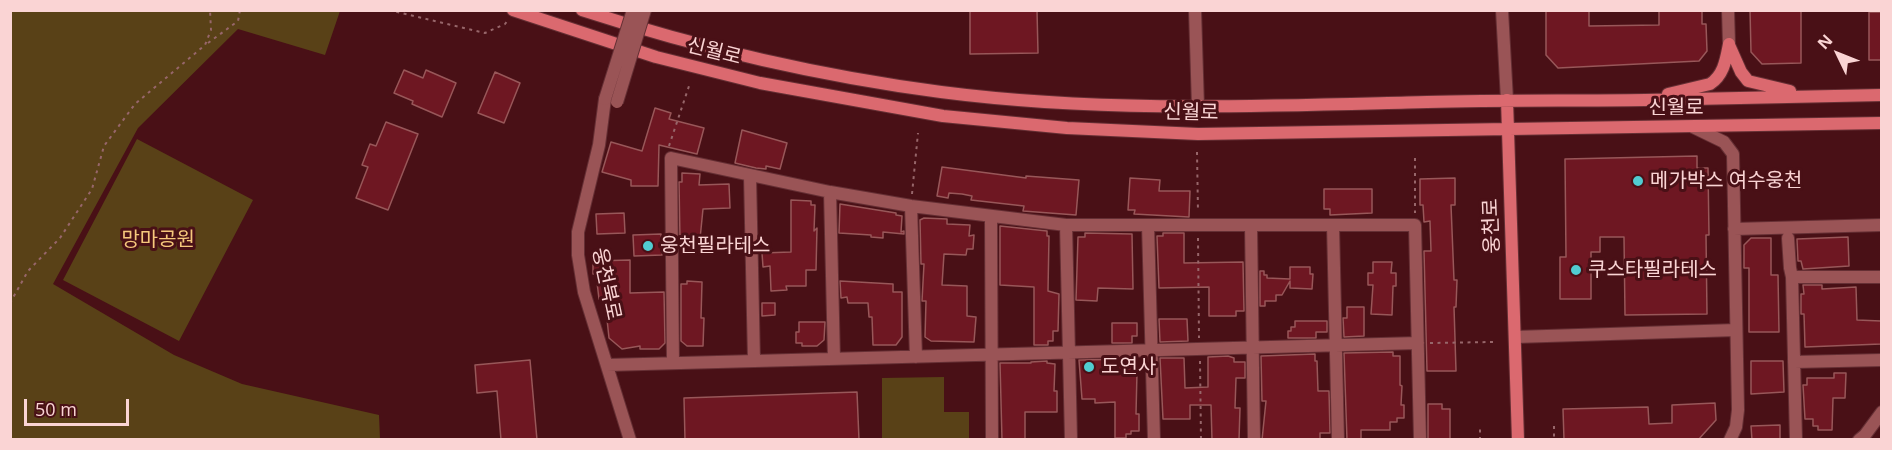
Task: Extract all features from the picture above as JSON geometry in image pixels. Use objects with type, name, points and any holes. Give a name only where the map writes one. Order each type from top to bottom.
[{"type":"street","name":"신월로","points":[[582,10],[694,44],[839,76],[942,92],[1106,106],[1198,107],[1881,95]]},
{"type":"street","points":[[611,100],[633,10]]},
{"type":"street","points":[[611,100],[645,10]]},
{"type":"street","points":[[1195,10],[1198,107]]},
{"type":"street","name":"웅천로","points":[[1502,10],[1518,440]]},
{"type":"street","points":[[1645,100],[1710,84],[1716,80],[1724,65],[1729,44],[1728,10]]},
{"type":"street","name":"신월로","points":[[514,11],[707,71],[760,83],[943,116],[1067,128],[1198,134],[1508,128],[1693,128],[1881,123]]},
{"type":"street","points":[[1729,44],[1741,72],[1748,81],[1809,96]]},
{"type":"street","name":"웅천북로","points":[[611,100],[578,232],[578,248],[584,292],[630,440]]},
{"type":"street","points":[[1693,128],[1724,142],[1731,150],[1738,419],[1730,440]]},
{"type":"street","points":[[673,363],[671,158],[750,176],[911,206],[1066,225],[1415,225],[1420,440]]},
{"type":"street","points":[[750,176],[754,361]]},
{"type":"street","points":[[830,192],[834,359]]},
{"type":"street","points":[[911,206],[916,357]]},
{"type":"street","points":[[991,217],[992,440]]},
{"type":"street","points":[[1066,225],[1071,440]]},
{"type":"street","points":[[1148,225],[1154,440]]},
{"type":"street","points":[[1251,225],[1254,440]]},
{"type":"street","points":[[1333,225],[1338,440]]},
{"type":"street","points":[[1734,229],[1881,225]]},
{"type":"street","points":[[1788,238],[1792,277],[1796,440]]},
{"type":"street","points":[[1792,277],[1881,277]]},
{"type":"street","points":[[1515,337],[1736,330]]},
{"type":"street","points":[[607,365],[1418,344]]},
{"type":"street","points":[[1794,362],[1881,360]]},
{"type":"street","points":[[1858,440],[1865,435],[1881,412]]},
{"type":"path","points":[[205,45],[211,30],[210,10]]},
{"type":"path","points":[[10,303],[28,271],[60,238],[93,189],[104,146],[135,104],[205,45],[238,21],[240,10]]},
{"type":"path","points":[[389,10],[485,33],[505,24],[514,11]]},
{"type":"path","points":[[671,158],[670,140],[690,83]]},
{"type":"path","points":[[911,206],[918,133]]},
{"type":"path","points":[[1197,152],[1201,440]]},
{"type":"path","points":[[1415,158],[1415,225]]},
{"type":"path","points":[[1418,344],[1493,342]]},
{"type":"path","points":[[1554,426],[1554,440]]},
{"type":"path","points":[[1479,440],[1480,428]]},
{"type":"green space","points":[[10,11],[340,11],[325,55],[238,29],[138,128],[53,284],[174,355],[242,384],[379,415],[380,439],[11,439]]},
{"type":"green space","name":"망마공원","points":[[137,139],[253,200],[179,341],[63,280]]},
{"type":"green space","points":[[944,377],[944,412],[969,412],[969,439],[882,439],[882,378]]},
{"type":"building","points":[[970,10],[1037,10],[1038,53],[970,54]]},
{"type":"building","points":[[1546,10],[1589,10],[1589,26],[1659,25],[1659,10],[1702,10],[1702,24],[1706,24],[1707,51],[1699,61],[1558,68],[1546,55]]},
{"type":"building","points":[[1750,10],[1801,10],[1801,63],[1762,64],[1751,52]]},
{"type":"building","points":[[1869,12],[1881,12],[1881,60],[1869,60]]},
{"type":"building","points":[[404,70],[423,78],[426,70],[456,83],[442,117],[394,93]]},
{"type":"building","points":[[495,72],[520,83],[504,123],[478,113]]},
{"type":"building","points":[[655,108],[671,113],[669,119],[704,128],[697,154],[659,145],[658,186],[631,186],[631,180],[602,172],[611,142],[642,151]]},
{"type":"building","points":[[386,122],[418,134],[388,210],[356,198],[368,167],[362,165],[370,144],[376,146]]},
{"type":"building","points":[[742,130],[787,143],[780,169],[766,166],[766,169],[756,168],[735,163]]},
{"type":"building","points":[[1697,156],[1697,168],[1708,168],[1707,314],[1625,315],[1624,237],[1600,237],[1600,252],[1591,252],[1591,299],[1560,299],[1560,257],[1566,257],[1565,159]]},
{"type":"building","points":[[942,167],[1026,178],[1026,176],[1079,180],[1076,215],[1023,211],[1024,206],[971,200],[972,196],[962,194],[949,193],[948,198],[937,196]]},
{"type":"building","points":[[682,173],[700,174],[699,185],[729,184],[730,208],[703,209],[700,239],[680,239],[679,182],[682,182]]},
{"type":"building","points":[[1130,178],[1160,180],[1159,191],[1190,191],[1189,217],[1134,214],[1135,210],[1128,210]]},
{"type":"building","points":[[1455,178],[1455,205],[1451,205],[1454,280],[1457,280],[1456,307],[1454,307],[1456,371],[1427,371],[1424,251],[1431,251],[1430,221],[1424,222],[1423,205],[1420,205],[1420,179]]},
{"type":"building","points":[[1324,189],[1372,189],[1372,213],[1330,215],[1330,209],[1324,209]]},
{"type":"building","points":[[791,200],[811,201],[811,205],[815,205],[816,270],[806,270],[806,286],[786,286],[787,290],[771,291],[770,266],[763,267],[762,253],[791,252]]},
{"type":"building","points":[[840,204],[896,213],[902,216],[901,232],[904,231],[904,234],[883,232],[883,238],[839,233]]},
{"type":"building","points":[[624,213],[625,233],[597,234],[596,214]]},
{"type":"building","points":[[924,218],[947,219],[947,224],[970,225],[969,236],[974,235],[973,249],[967,249],[966,255],[944,254],[942,285],[967,286],[967,316],[976,317],[974,342],[931,341],[925,337],[926,301],[922,301],[924,264],[921,264],[920,220]]},
{"type":"building","points":[[1000,226],[1047,231],[1047,236],[1049,236],[1048,291],[1059,294],[1058,331],[1053,331],[1053,341],[1048,341],[1048,345],[1034,345],[1034,287],[1000,285]]},
{"type":"building","points":[[1085,233],[1132,234],[1133,289],[1098,288],[1097,301],[1076,300],[1078,237],[1085,237]]},
{"type":"building","points":[[1163,233],[1184,233],[1184,263],[1243,262],[1244,311],[1236,311],[1236,316],[1209,316],[1209,287],[1159,288],[1157,236],[1163,236]]},
{"type":"building","points":[[661,234],[662,255],[634,256],[633,235]]},
{"type":"building","points":[[1848,237],[1849,266],[1803,269],[1801,261],[1798,261],[1797,239]]},
{"type":"building","points":[[1751,238],[1771,238],[1771,275],[1778,275],[1779,332],[1749,332],[1749,268],[1744,268],[1744,245]]},
{"type":"building","points":[[630,260],[630,293],[664,292],[665,343],[659,349],[640,349],[640,346],[622,349],[609,338],[605,300],[599,299],[596,274],[593,274],[593,261]]},
{"type":"building","points":[[1373,262],[1392,262],[1391,273],[1396,273],[1392,315],[1371,314],[1373,285],[1368,285],[1368,273],[1373,273]]},
{"type":"building","points":[[1290,267],[1310,267],[1310,274],[1313,274],[1312,289],[1290,288],[1290,281],[1282,295],[1276,295],[1276,301],[1265,301],[1265,306],[1260,306],[1260,271],[1264,271],[1267,278],[1290,279]]},
{"type":"building","points":[[687,281],[702,282],[703,346],[687,346],[681,341],[681,284],[687,284]]},
{"type":"building","points":[[840,281],[893,284],[893,292],[902,292],[902,337],[896,345],[873,345],[872,317],[869,317],[868,303],[848,303],[847,297],[841,298]]},
{"type":"building","points":[[1803,285],[1822,285],[1822,289],[1856,287],[1857,320],[1881,321],[1881,344],[1805,347],[1804,314],[1801,314]]},
{"type":"building","points":[[762,303],[775,303],[775,315],[762,316]]},
{"type":"building","points":[[1347,307],[1364,307],[1364,336],[1344,337],[1343,318],[1347,318]]},
{"type":"building","points":[[1159,319],[1187,319],[1188,341],[1160,342]]},
{"type":"building","points":[[1295,321],[1327,321],[1327,332],[1316,332],[1316,338],[1288,338],[1288,331],[1291,331],[1291,327],[1295,327]]},
{"type":"building","points":[[799,322],[825,322],[824,340],[817,346],[802,346],[802,343],[796,343]]},
{"type":"building","points":[[1112,323],[1137,323],[1137,336],[1132,336],[1132,343],[1112,343]]},
{"type":"building","points":[[1393,352],[1393,356],[1400,356],[1401,405],[1404,405],[1404,418],[1397,418],[1397,422],[1390,422],[1390,430],[1361,430],[1361,440],[1347,440],[1344,353]]},
{"type":"building","points":[[1315,354],[1318,391],[1329,391],[1330,433],[1320,433],[1320,440],[1262,440],[1266,401],[1262,401],[1261,356]]},
{"type":"building","points":[[1208,357],[1234,358],[1234,362],[1245,362],[1245,378],[1236,378],[1235,408],[1240,408],[1239,440],[1212,440],[1211,405],[1190,405],[1190,419],[1163,419],[1160,358],[1184,358],[1185,388],[1208,387]]},
{"type":"building","points":[[1134,359],[1134,372],[1137,372],[1136,414],[1139,414],[1139,431],[1131,431],[1131,434],[1126,434],[1126,438],[1115,438],[1115,402],[1095,403],[1095,399],[1082,399],[1079,360]]},
{"type":"building","points":[[530,360],[537,440],[501,440],[497,391],[477,393],[475,365]]},
{"type":"building","points":[[1047,361],[1047,363],[1055,364],[1054,391],[1057,391],[1057,412],[1025,412],[1025,440],[1002,440],[1000,363]]},
{"type":"building","points":[[1751,361],[1783,361],[1784,392],[1751,394]]},
{"type":"building","points":[[1834,373],[1846,373],[1845,398],[1833,398],[1832,430],[1818,430],[1818,426],[1813,426],[1813,419],[1805,419],[1803,385],[1807,385],[1807,378],[1834,378]]},
{"type":"building","points":[[857,392],[859,440],[685,440],[684,398]]},
{"type":"building","points":[[1715,403],[1716,420],[1698,440],[1564,440],[1563,409],[1648,407],[1649,424],[1672,423],[1672,405]]},
{"type":"building","points":[[1428,404],[1442,404],[1442,409],[1450,409],[1450,440],[1428,440]]},
{"type":"building","points":[[1780,425],[1780,440],[1752,440],[1751,426]]},
{"type":"place","name":"메가박스 여수웅천","points":[[1638,181]]},
{"type":"place","name":"웅천필라테스","points":[[648,246]]},
{"type":"place","name":"쿠스타필라테스","points":[[1576,270]]},
{"type":"place","name":"도연사","points":[[1089,367]]}]
